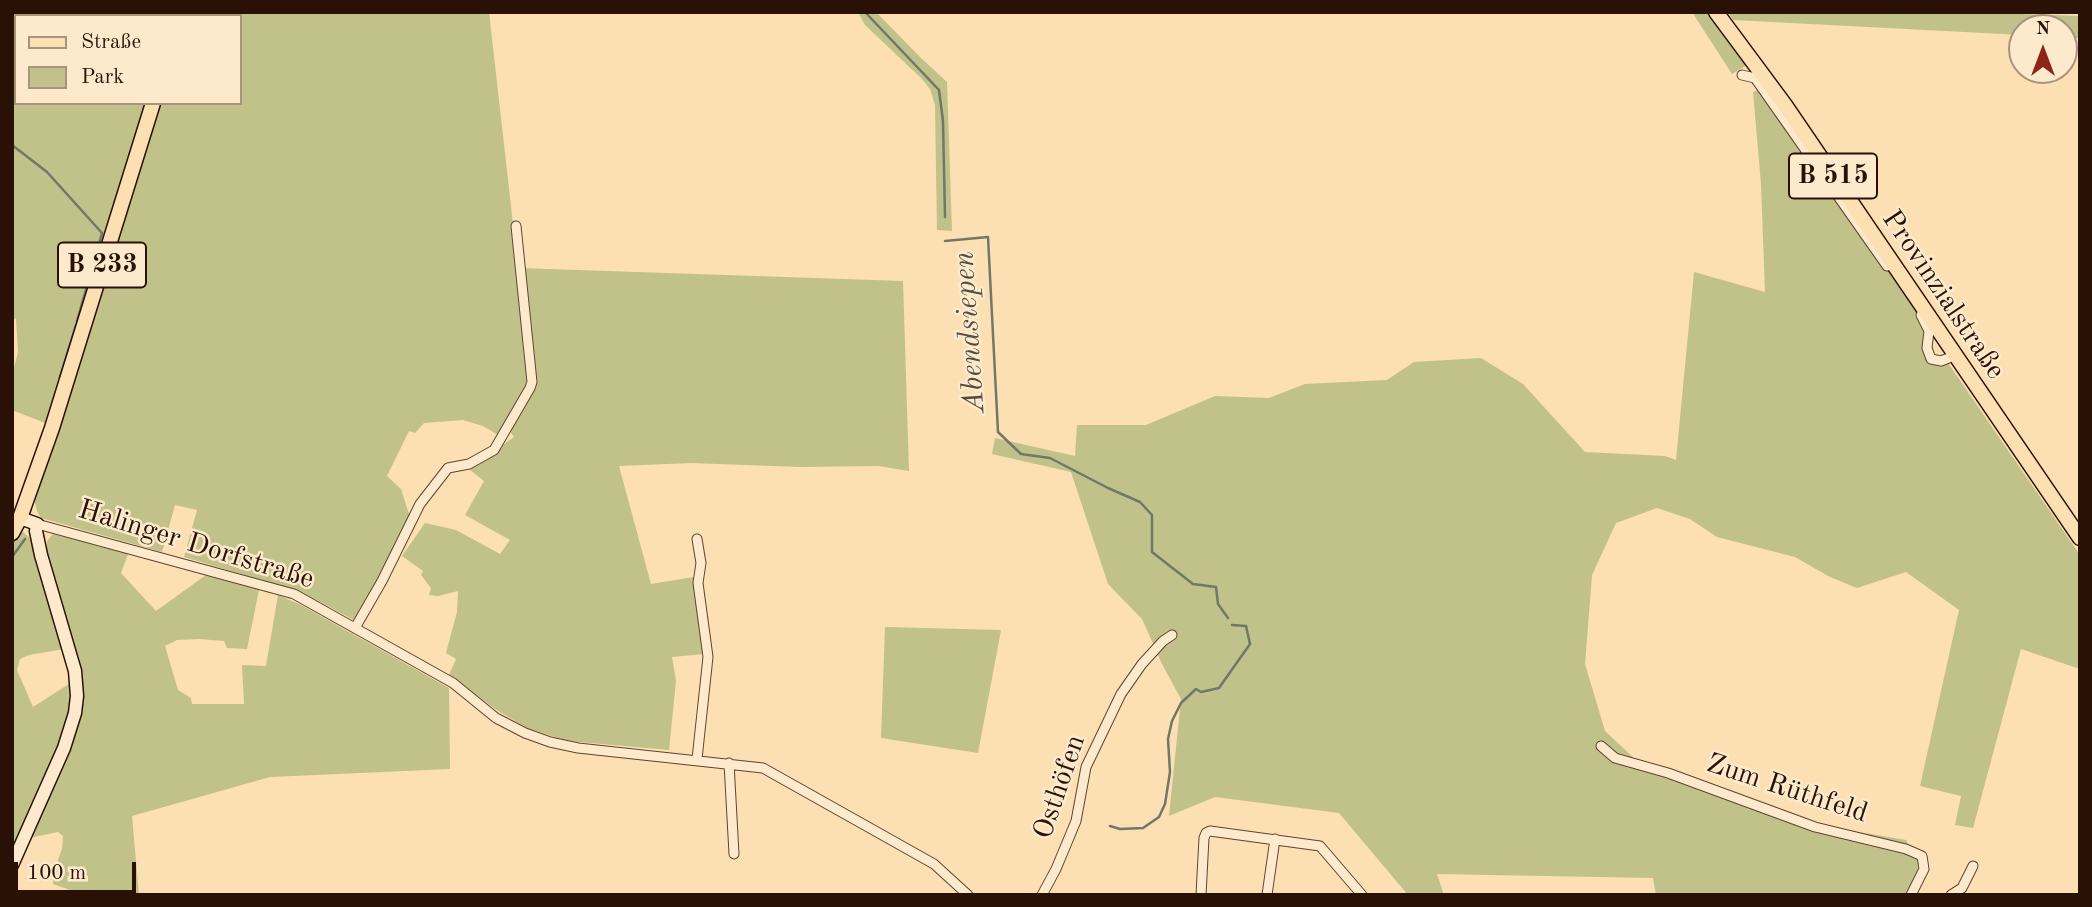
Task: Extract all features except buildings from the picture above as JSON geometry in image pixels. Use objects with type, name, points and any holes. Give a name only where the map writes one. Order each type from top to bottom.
[{"type":"main road","name":"Provinzialstraße","points":[[1716,12],[1785,105],[1951,358],[2080,538]]},
{"type":"main road","name":"B 233","points":[[12,533],[20,519],[52,428],[152,105]]},
{"type":"street","name":"Provinzialstraße","points":[[1742,75],[1755,78],[1926,323],[1929,331],[1928,355],[1936,361],[1951,358]]},
{"type":"street","points":[[355,628],[420,504],[448,468],[469,464],[494,450],[530,388],[532,382],[516,226]]},
{"type":"street","name":"Halinger Dorfstraße","points":[[20,519],[294,594],[453,683],[496,718],[550,742],[578,748],[763,768],[934,864],[968,895]]},
{"type":"street","points":[[12,865],[67,740],[78,696],[75,671],[41,555],[37,524]]},
{"type":"street","points":[[697,539],[701,563],[698,583],[708,657],[697,759]]},
{"type":"street","name":"Osthöfen","points":[[1042,895],[1076,821],[1086,767],[1121,694],[1142,664],[1163,640],[1172,635]]},
{"type":"street","name":"Zum Rüthfeld","points":[[1601,746],[1615,758],[1668,773],[1815,827],[1906,849],[1922,856],[1924,869],[1911,895]]},
{"type":"street","points":[[729,763],[734,855]]},
{"type":"street","points":[[1201,895],[1204,838],[1206,832],[1216,831],[1320,846],[1362,895]]},
{"type":"street","points":[[1267,895],[1275,839]]},
{"type":"street","points":[[1951,895],[1962,887],[1973,866]]},
{"type":"green space","points":[[12,12],[176,12],[14,14],[14,105],[146,105],[45,423],[12,410],[12,375],[18,352],[16,319],[12,318]]},
{"type":"green space","points":[[489,12],[518,268],[903,281],[909,471],[878,466],[801,467],[691,463],[619,466],[651,584],[694,577],[704,654],[672,657],[676,681],[669,750],[568,741],[529,729],[498,711],[449,675],[456,659],[446,653],[457,612],[458,591],[438,596],[429,595],[431,588],[421,575],[423,571],[402,556],[425,523],[456,530],[500,554],[510,540],[465,515],[484,481],[469,469],[514,437],[504,423],[498,435],[483,426],[463,420],[424,423],[415,433],[409,431],[387,476],[401,489],[410,517],[356,621],[301,592],[184,557],[197,510],[175,505],[162,552],[41,518],[35,503],[36,492],[159,105],[242,105],[242,14],[188,14]]},
{"type":"green space","points":[[858,12],[876,12],[947,82],[952,231],[937,230],[935,105],[930,89],[865,25]]},
{"type":"green space","points":[[1692,12],[1708,12],[1747,65],[1732,74]]},
{"type":"green space","points":[[1728,12],[2024,14],[2008,14],[2008,34],[1733,20]]},
{"type":"green space","points":[[2078,16],[2080,16],[2078,38]]},
{"type":"green space","points":[[1762,88],[1926,323],[1924,354],[1936,365],[1948,363],[2080,555],[2080,669],[2021,649],[1973,828],[1955,825],[1961,796],[1920,786],[1959,610],[1906,572],[1857,588],[1830,577],[1795,557],[1717,537],[1690,519],[1657,508],[1616,523],[1592,575],[1585,664],[1605,731],[1635,759],[1788,820],[1906,840],[1920,864],[1906,895],[1656,895],[1653,878],[1437,874],[1444,895],[1408,895],[1339,813],[1215,797],[1169,816],[1181,699],[1142,619],[1108,584],[1071,472],[992,454],[995,438],[1075,456],[1077,425],[1146,425],[1215,396],[1269,398],[1305,384],[1387,380],[1414,362],[1481,358],[1523,384],[1585,452],[1665,456],[1676,460],[1694,272],[1765,292],[1761,184],[1753,92]]},
{"type":"green space","points":[[23,532],[31,539],[64,649],[20,659],[17,670],[33,707],[72,682],[71,706],[62,739],[14,848],[12,544],[19,533]]},
{"type":"green space","points":[[53,534],[128,554],[121,573],[156,611],[206,575],[259,590],[247,649],[227,648],[224,641],[199,639],[177,640],[165,646],[178,690],[191,698],[192,704],[244,704],[242,665],[266,666],[278,595],[301,605],[449,688],[450,769],[270,777],[132,816],[139,895],[77,895],[76,892],[53,884],[63,836],[58,832],[29,838],[79,714],[46,553],[47,541]]},
{"type":"green space","points":[[885,627],[1001,630],[978,753],[881,738]]},
{"type":"waterway","name":"Abendsiepen","points":[[865,12],[939,90],[943,121],[945,217]]},
{"type":"waterway","points":[[12,145],[47,172],[102,233],[77,321]]},
{"type":"waterway","name":"Abendsiepen","points":[[945,241],[988,237],[998,432],[1021,454],[1050,458],[1140,502],[1152,515],[1152,552],[1193,584],[1216,587],[1218,604],[1228,618]]},
{"type":"waterway","points":[[60,377],[76,325]]},
{"type":"waterway","points":[[12,557],[25,539]]},
{"type":"waterway","name":"Abendsiepen","points":[[1110,826],[1120,829],[1143,828],[1159,817],[1165,804],[1170,772],[1168,739],[1172,721],[1181,703],[1196,689],[1201,692],[1219,688],[1250,644],[1246,626],[1232,625]]}]
